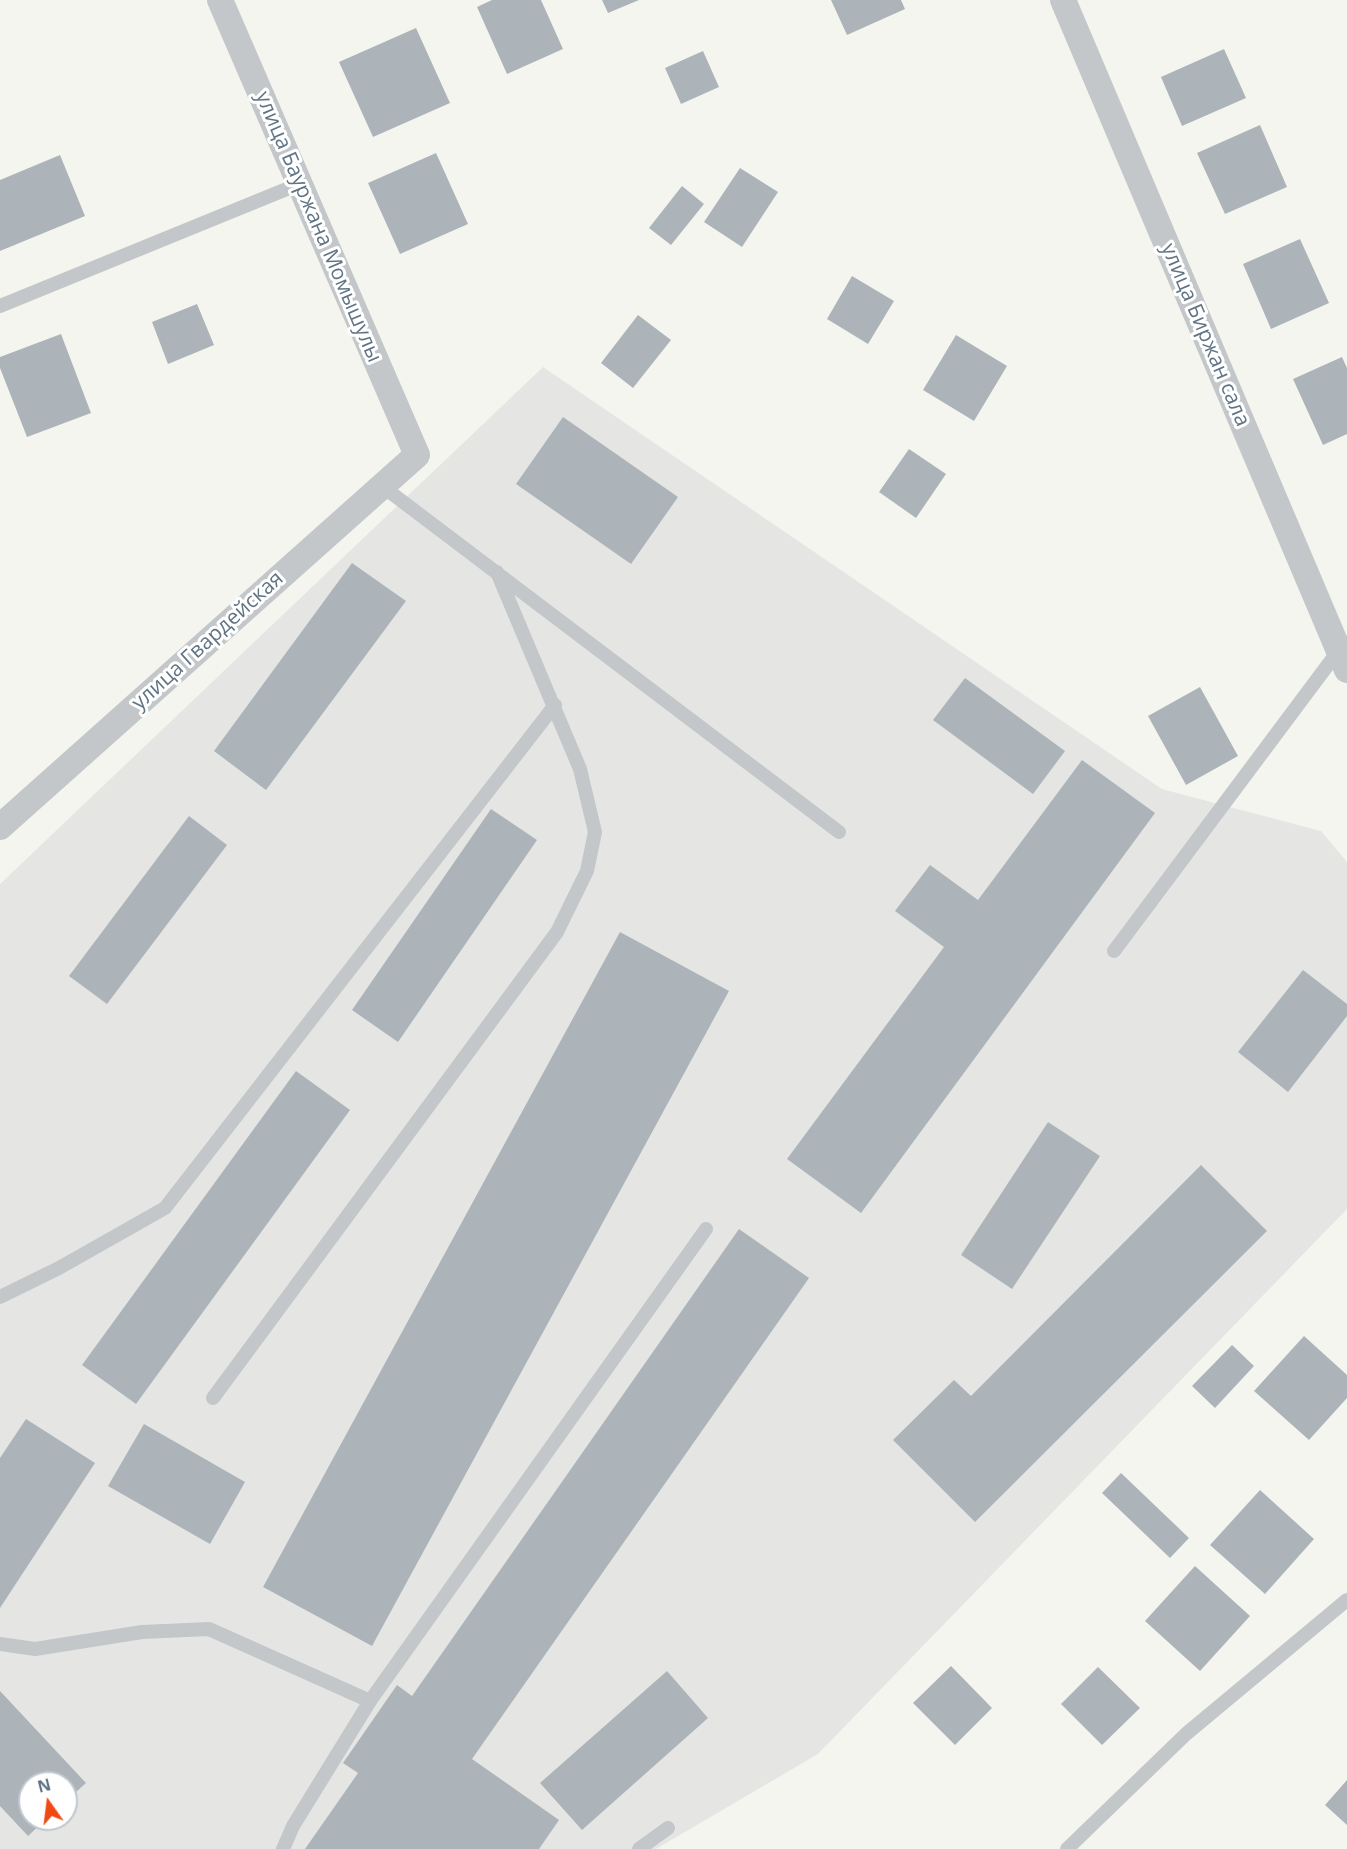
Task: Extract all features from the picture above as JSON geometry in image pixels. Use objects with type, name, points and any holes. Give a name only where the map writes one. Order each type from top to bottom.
[{"type":"street","name":"улица Бауржана Момышулы","points":[[220,0],[417,454]]},
{"type":"street","name":"улица Биржан сала","points":[[1063,0],[1344,655]]},
{"type":"street","name":"улица Гвардейская","points":[[0,827],[417,454]]},
{"type":"lane","points":[[0,306],[299,184]]},
{"type":"lane","points":[[382,486],[839,832]]},
{"type":"lane","points":[[213,1398],[557,932],[587,871],[595,832],[580,769],[555,705],[497,572]]},
{"type":"lane","points":[[1114,951],[1344,655]]},
{"type":"lane","points":[[0,1297],[59,1268],[165,1208],[555,705]]},
{"type":"lane","points":[[283,1849],[293,1826],[370,1701],[705,1229]]},
{"type":"lane","points":[[1067,1849],[1186,1734],[1347,1600]]},
{"type":"lane","points":[[0,1644],[35,1649],[142,1632],[209,1629],[370,1701]]},
{"type":"lane","points":[[639,1849],[668,1828]]},
{"type":"shaded area","points":[[543,367],[1162,789],[1321,831],[1347,862],[1347,1209],[818,1754],[656,1849],[0,1849],[0,884]]},
{"type":"building","points":[[492,0],[541,0],[563,49],[507,74],[477,7]]},
{"type":"building","points":[[602,0],[639,0],[608,13]]},
{"type":"building","points":[[831,0],[901,0],[905,9],[847,35]]},
{"type":"building","points":[[416,28],[450,103],[373,137],[339,62]]},
{"type":"building","points":[[1224,49],[1246,98],[1182,126],[1161,77]]},
{"type":"building","points":[[703,51],[719,87],[681,104],[665,68]]},
{"type":"building","points":[[1260,125],[1287,187],[1225,214],[1197,153]]},
{"type":"building","points":[[436,153],[468,224],[400,254],[368,183]]},
{"type":"building","points":[[60,155],[85,216],[0,251],[0,180]]},
{"type":"building","points":[[740,168],[778,192],[742,247],[704,222]]},
{"type":"building","points":[[682,186],[704,204],[671,245],[649,228]]},
{"type":"building","points":[[1300,239],[1329,303],[1271,329],[1243,264]]},
{"type":"building","points":[[852,276],[894,301],[868,344],[827,319]]},
{"type":"building","points":[[197,304],[214,345],[168,364],[152,322]]},
{"type":"building","points":[[638,315],[671,340],[633,388],[601,363]]},
{"type":"building","points":[[61,334],[91,413],[27,437],[0,368],[0,357]]},
{"type":"building","points":[[956,335],[1007,366],[974,421],[923,390]]},
{"type":"building","points":[[1342,357],[1347,368],[1347,434],[1323,445],[1293,379]]},
{"type":"building","points":[[563,417],[678,497],[631,564],[516,484]]},
{"type":"building","points":[[909,449],[946,474],[916,518],[879,492]]},
{"type":"building","points":[[352,563],[406,601],[266,790],[214,751]]},
{"type":"building","points":[[965,678],[1065,751],[1033,794],[933,720]]},
{"type":"building","points":[[1200,687],[1238,756],[1186,785],[1148,716]]},
{"type":"building","points":[[1082,760],[1155,813],[861,1213],[787,1159],[944,947],[895,911],[930,865],[978,900]]},
{"type":"building","points":[[491,809],[537,840],[398,1042],[352,1010]]},
{"type":"building","points":[[189,816],[227,845],[107,1004],[69,976]]},
{"type":"building","points":[[620,932],[729,991],[372,1646],[263,1587]]},
{"type":"building","points":[[1303,970],[1347,1004],[1347,1016],[1288,1092],[1238,1052]]},
{"type":"building","points":[[296,1071],[350,1110],[136,1404],[82,1365]]},
{"type":"building","points":[[1048,1122],[1100,1156],[1012,1289],[961,1255]]},
{"type":"building","points":[[1201,1165],[1267,1231],[975,1522],[893,1440],[954,1380],[971,1396]]},
{"type":"building","points":[[739,1229],[809,1278],[472,1759],[559,1820],[539,1849],[305,1849],[358,1773],[343,1763],[397,1685],[412,1696]]},
{"type":"building","points":[[1304,1336],[1347,1375],[1347,1398],[1309,1440],[1254,1391]]},
{"type":"building","points":[[1232,1345],[1254,1366],[1215,1408],[1192,1386]]},
{"type":"building","points":[[26,1419],[95,1463],[0,1608],[0,1458]]},
{"type":"building","points":[[144,1424],[245,1482],[210,1544],[108,1486]]},
{"type":"building","points":[[1121,1473],[1189,1538],[1170,1558],[1102,1493]]},
{"type":"building","points":[[1260,1490],[1314,1539],[1265,1594],[1210,1545]]},
{"type":"building","points":[[1195,1566],[1250,1616],[1200,1671],[1145,1621]]},
{"type":"building","points":[[951,1666],[992,1708],[955,1745],[913,1703]]},
{"type":"building","points":[[1098,1667],[1140,1708],[1102,1745],[1061,1704]]},
{"type":"building","points":[[667,1671],[708,1718],[582,1830],[540,1783]]},
{"type":"building","points":[[0,1691],[75,1771],[18,1771],[18,1825],[0,1806]]},
{"type":"building","points":[[78,1774],[86,1783],[78,1790]]},
{"type":"building","points":[[1347,1780],[1347,1825],[1325,1805]]},
{"type":"building","points":[[23,1831],[33,1831],[28,1836]]}]
